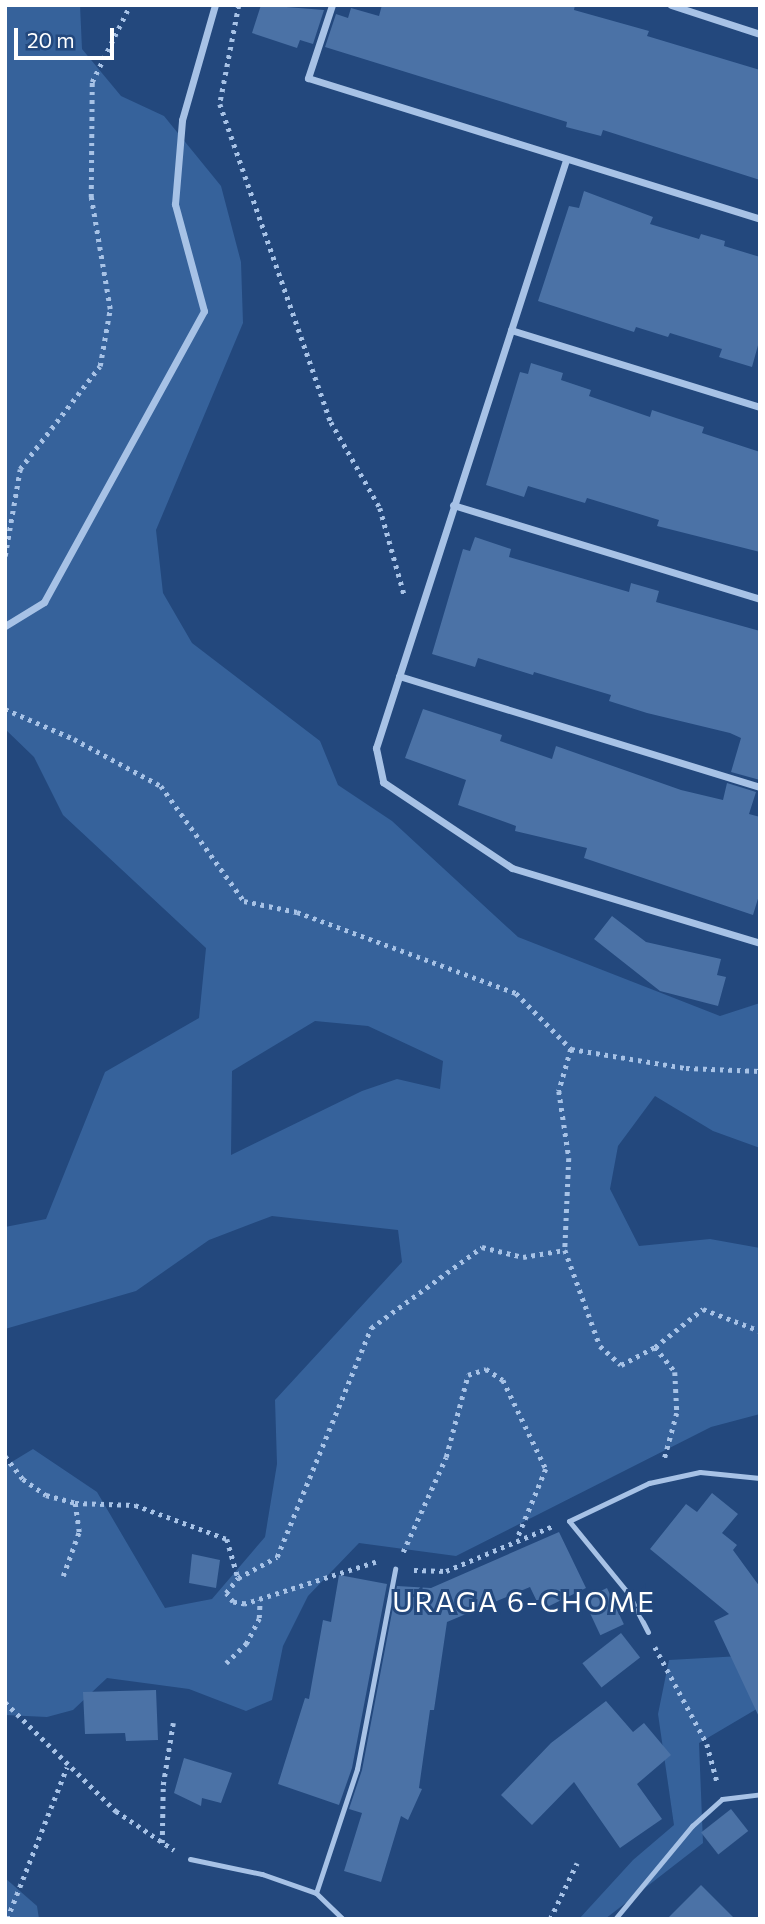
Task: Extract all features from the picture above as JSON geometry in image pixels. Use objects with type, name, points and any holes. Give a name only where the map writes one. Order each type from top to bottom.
[{"type":"street","points":[[5,626],[44,602],[204,311],[175,204],[182,120],[215,5]]},
{"type":"street","points":[[332,5],[308,78],[760,219]]},
{"type":"street","points":[[671,5],[760,34]]},
{"type":"street","points":[[704,15],[707,5]]},
{"type":"street","points":[[566,160],[376,748],[383,782],[512,868],[760,943]]},
{"type":"street","points":[[510,330],[760,407]]},
{"type":"street","points":[[453,505],[760,599]]},
{"type":"street","points":[[399,676],[760,787]]},
{"type":"lane","points":[[648,1632],[628,1593],[569,1521],[649,1483],[700,1472],[760,1478]]},
{"type":"lane","points":[[316,1893],[357,1769],[395,1569]]},
{"type":"lane","points":[[615,1919],[692,1825],[722,1799],[760,1794]]},
{"type":"lane","points":[[190,1859],[262,1874],[316,1893],[343,1919]]},
{"type":"path","points":[[5,556],[20,469],[100,366],[110,309],[91,197],[92,82],[130,5]]},
{"type":"path","points":[[239,5],[220,104],[331,422],[380,508],[414,628]]},
{"type":"path","points":[[5,709],[74,739],[160,786],[244,901],[296,912],[516,993],[571,1049],[686,1068],[760,1070]]},
{"type":"path","points":[[571,1049],[559,1091],[569,1158],[565,1250],[600,1346],[621,1364],[656,1347],[703,1309],[760,1331]]},
{"type":"path","points":[[565,1250],[523,1257],[482,1247],[371,1328],[278,1557],[229,1585],[228,1598],[246,1604],[381,1560],[395,1569],[446,1571],[517,1538],[569,1521]]},
{"type":"path","points":[[656,1347],[675,1372],[677,1413],[664,1460],[667,1479]]},
{"type":"path","points":[[395,1569],[446,1457],[468,1376],[486,1369],[503,1380],[546,1469],[517,1538]]},
{"type":"path","points":[[5,1456],[23,1479],[46,1495],[75,1503],[135,1506],[227,1539],[238,1578]]},
{"type":"path","points":[[63,1576],[79,1532],[75,1503]]},
{"type":"path","points":[[226,1664],[246,1644],[259,1618],[260,1600]]},
{"type":"path","points":[[648,1632],[707,1744],[722,1799]]},
{"type":"path","points":[[5,1703],[67,1767],[162,1844],[190,1859]]},
{"type":"path","points":[[162,1844],[163,1786],[173,1723]]},
{"type":"path","points":[[6,1919],[67,1767]]},
{"type":"path","points":[[550,1919],[577,1863]]},
{"type":"shaded area","points":[[5,5],[80,5],[82,49],[121,96],[164,116],[221,186],[241,262],[243,323],[156,530],[163,593],[192,643],[320,741],[338,785],[392,821],[518,937],[720,1016],[760,1003],[760,1148],[713,1131],[655,1096],[618,1146],[610,1189],[639,1246],[710,1239],[760,1248],[760,1414],[711,1427],[456,1556],[359,1543],[308,1596],[283,1646],[272,1700],[246,1711],[189,1689],[107,1678],[73,1710],[47,1717],[5,1715],[5,1466],[33,1449],[97,1492],[165,1608],[212,1599],[265,1537],[277,1464],[275,1400],[402,1262],[398,1230],[272,1216],[209,1240],[136,1291],[5,1329],[5,1227],[46,1219],[105,1072],[199,1018],[206,948],[63,815],[34,757],[5,729]],"holes":[[[315,1021],[368,1026],[443,1061],[440,1089],[397,1079],[362,1091],[231,1155],[232,1071]]]},
{"type":"shaded area","points":[[759,1655],[760,1707],[699,1743],[703,1843],[605,1919],[579,1919],[633,1860],[674,1825],[658,1714],[669,1660]]},
{"type":"shaded area","points":[[5,1878],[37,1906],[39,1919],[5,1919]]},
{"type":"building","points":[[261,5],[324,10],[313,44],[300,40],[297,48],[252,33]]},
{"type":"building","points":[[382,5],[575,5],[574,10],[649,31],[647,36],[760,70],[760,180],[603,130],[601,136],[566,127],[567,122],[325,47],[336,14],[348,18],[351,8],[379,16]]},
{"type":"building","points":[[584,191],[653,217],[650,224],[699,239],[701,234],[725,241],[724,246],[760,257],[760,338],[752,367],[719,357],[722,349],[670,333],[668,337],[636,327],[634,332],[538,301],[569,206],[579,208]]},
{"type":"building","points":[[531,363],[563,373],[561,380],[591,390],[589,396],[650,417],[652,410],[704,427],[702,433],[760,452],[760,552],[657,526],[659,520],[587,498],[585,503],[528,486],[524,497],[486,485],[520,372],[528,374]]},
{"type":"building","points":[[475,537],[511,549],[509,557],[629,592],[631,583],[659,591],[656,602],[760,631],[760,780],[731,772],[741,738],[730,733],[647,713],[609,701],[611,695],[534,672],[533,675],[478,658],[475,667],[432,654],[463,549],[470,551]]},
{"type":"building","points":[[423,709],[502,735],[500,741],[552,759],[556,746],[681,790],[723,800],[727,783],[756,792],[749,814],[760,817],[760,892],[753,915],[584,858],[587,848],[515,831],[516,826],[458,805],[466,780],[405,758]]},
{"type":"building","points":[[612,916],[646,942],[721,959],[717,975],[726,977],[718,1006],[660,991],[594,939]]},
{"type":"building","points":[[712,1493],[738,1514],[722,1533],[737,1545],[733,1550],[760,1587],[760,1719],[714,1621],[729,1614],[650,1549],[686,1504],[697,1512]]},
{"type":"building","points":[[559,1532],[586,1588],[541,1610],[530,1587],[447,1622],[434,1710],[430,1710],[419,1788],[422,1789],[408,1820],[401,1816],[381,1882],[344,1871],[362,1813],[349,1809],[362,1770],[397,1586],[431,1588]]},
{"type":"building","points":[[192,1554],[220,1560],[216,1588],[189,1583]]},
{"type":"building","points":[[339,1575],[387,1584],[352,1768],[339,1805],[278,1784],[305,1698],[309,1699],[323,1620],[331,1622]]},
{"type":"building","points":[[607,1588],[624,1624],[600,1635],[583,1599]]},
{"type":"building","points":[[621,1633],[640,1657],[601,1688],[582,1663]]},
{"type":"building","points":[[156,1690],[158,1740],[126,1741],[125,1733],[85,1734],[83,1692]]},
{"type":"building","points":[[606,1701],[633,1732],[644,1723],[671,1755],[637,1784],[662,1819],[620,1848],[574,1782],[532,1825],[501,1795],[551,1743]]},
{"type":"building","points":[[184,1758],[232,1773],[221,1803],[202,1798],[201,1806],[174,1793]]},
{"type":"building","points":[[731,1809],[748,1831],[718,1854],[701,1832]]},
{"type":"building","points":[[701,1885],[735,1919],[667,1919]]},
{"type":"district","name":"URAGA 6-CHOME","points":[[524,1601]]}]
